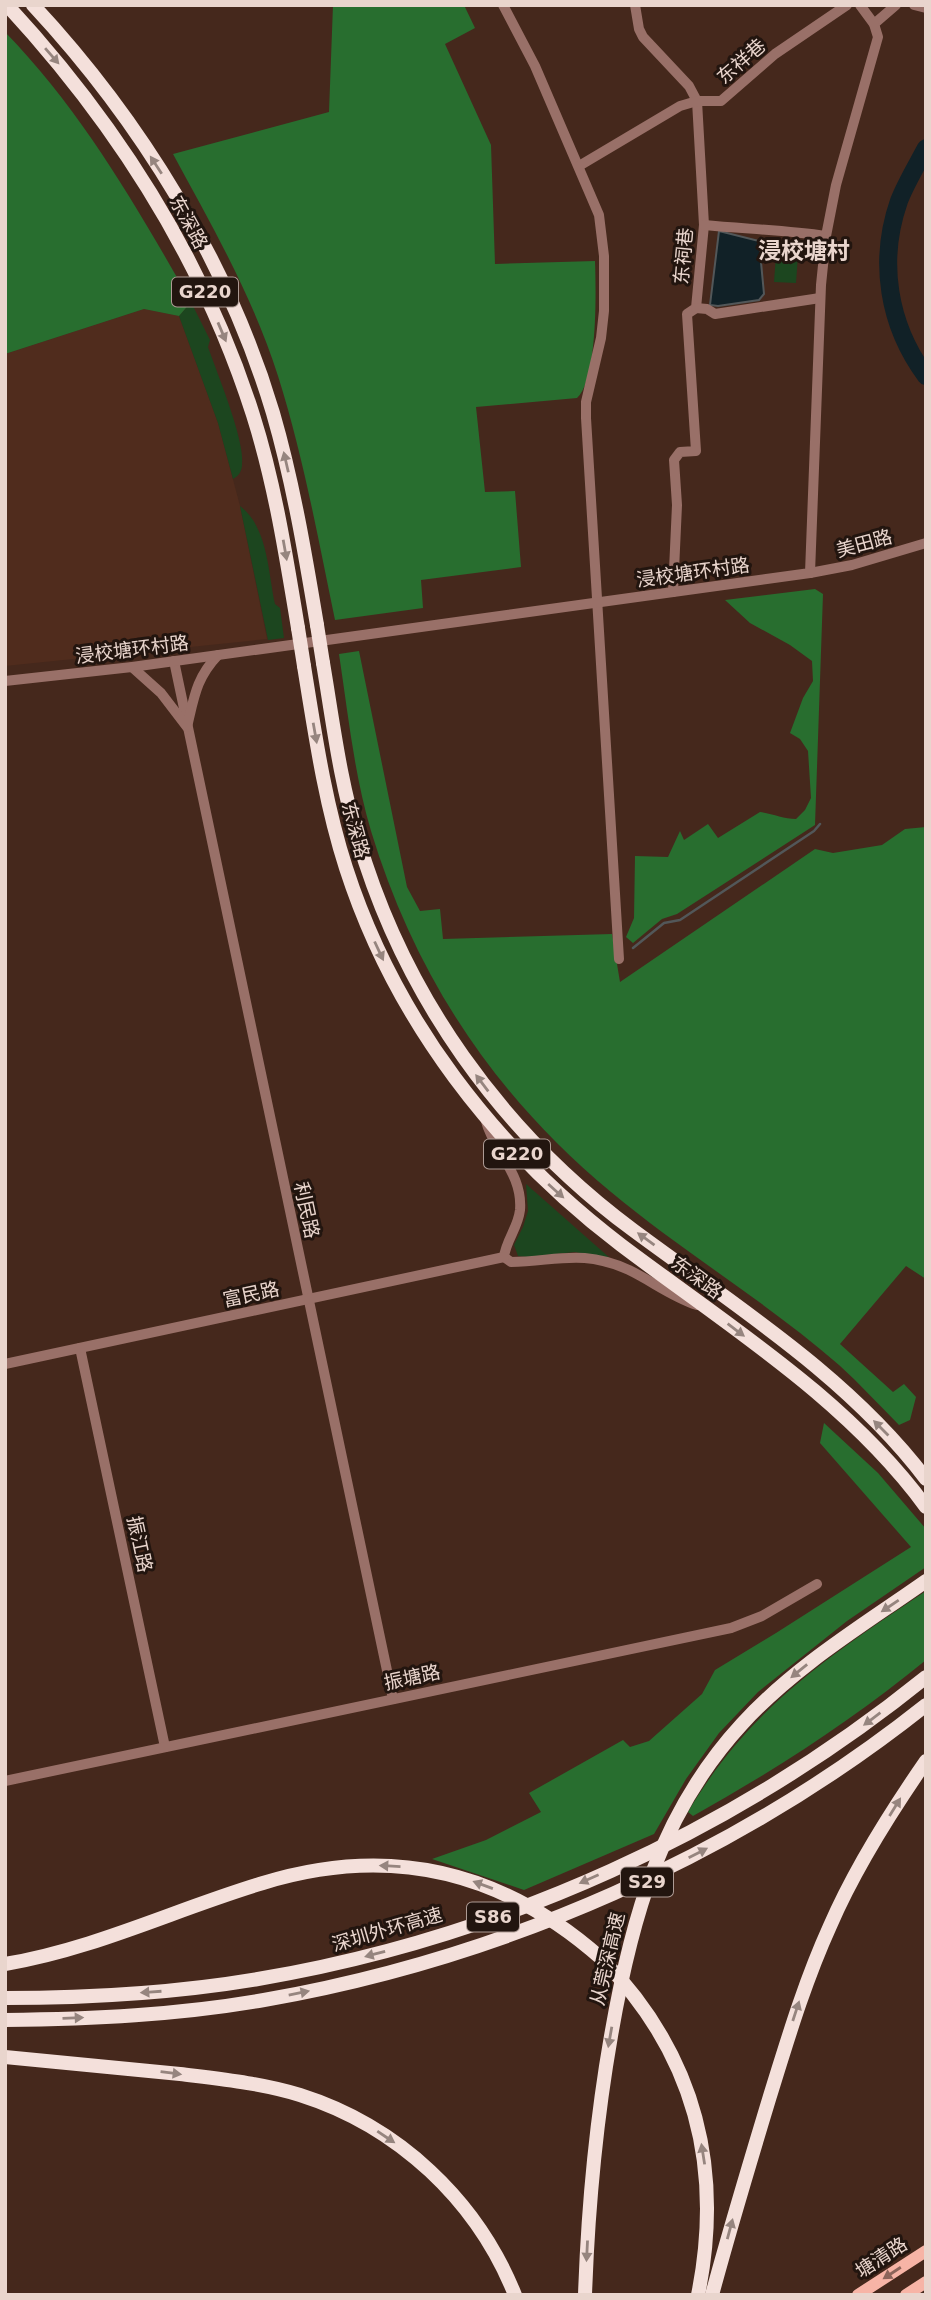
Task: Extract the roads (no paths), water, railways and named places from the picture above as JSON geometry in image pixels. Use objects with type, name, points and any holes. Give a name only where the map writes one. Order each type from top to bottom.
[{"type":"highway","name":"东深路","points":[[6,5],[64,69],[104,123],[164,216],[206,294],[239,375],[265,457],[283,542],[332,819],[364,917],[385,964],[416,1020],[451,1074],[520,1157],[580,1212],[772,1358],[836,1412],[895,1469],[926,1507]]},
{"type":"highway","name":"东深路","points":[[33,5],[79,58],[133,131],[181,207],[224,287],[258,368],[284,453],[302,538],[345,789],[357,838],[377,898],[402,956],[426,999],[483,1085],[534,1144],[572,1180],[632,1229],[764,1326],[829,1379],[890,1436],[926,1479]]},
{"type":"highway","name":"从莞深高速","points":[[585,2295],[589,2208],[599,2115],[621,1980],[640,1903],[659,1853],[689,1795],[733,1734],[779,1687],[854,1630],[926,1581]]},
{"type":"highway","name":"深圳外环高速","points":[[5,1998],[132,1994],[256,1979],[356,1958],[485,1920],[587,1881],[712,1821],[839,1743],[926,1677]]},
{"type":"highway","name":"S86","points":[[5,2020],[163,2013],[262,2000],[358,1981],[487,1942],[581,1907],[704,1850],[849,1763],[926,1705]]},
{"type":"highway","points":[[712,2295],[752,2154],[814,1962],[849,1886],[891,1813],[926,1761]]},
{"type":"highway","points":[[5,1964],[92,1944],[251,1887],[308,1872],[352,1866],[427,1870],[496,1889],[532,1907],[569,1931],[602,1959],[642,2005],[664,2038],[682,2074],[695,2112],[703,2150],[707,2190],[706,2238],[698,2295]]},
{"type":"highway","points":[[5,2057],[254,2084],[301,2096],[348,2114],[407,2151],[454,2194],[492,2247],[515,2295]]},
{"type":"main road","name":"塘清路","points":[[858,2295],[926,2251]]},
{"type":"main road","points":[[906,2295],[926,2282]]},
{"type":"street","points":[[503,5],[534,66],[599,215],[604,256],[601,338],[586,402],[619,959]]},
{"type":"street","points":[[635,5],[643,37],[689,86],[697,101]]},
{"type":"street","name":"东祥巷","points":[[579,166],[680,106],[697,101],[721,102],[775,54],[847,5]]},
{"type":"street","points":[[810,573],[820,298],[826,236],[836,185],[877,42],[874,24],[860,5]]},
{"type":"street","points":[[874,24],[896,5]]},
{"type":"street","points":[[914,5],[926,8]]},
{"type":"street","name":"东祠巷","points":[[673,592],[677,505],[674,460],[680,452],[696,451],[687,314],[695,308],[704,225],[697,101]]},
{"type":"street","points":[[704,225],[826,236]]},
{"type":"street","points":[[695,308],[707,309],[715,314],[820,298]]},
{"type":"street","name":"美田路","points":[[810,573],[852,565],[926,543]]},
{"type":"street","name":"浸校塘环村路","points":[[5,681],[132,667],[810,573]]},
{"type":"street","name":"利民路","points":[[187,727],[199,679],[218,655]]},
{"type":"street","name":"利民路","points":[[174,661],[393,1699]]},
{"type":"street","name":"利民路","points":[[132,667],[161,693],[187,727]]},
{"type":"street","points":[[485,1118],[489,1135],[512,1169],[520,1197],[519,1216],[504,1257]]},
{"type":"street","name":"富民路","points":[[5,1364],[504,1257],[511,1262],[565,1256],[591,1258],[630,1271],[684,1301],[705,1307]]},
{"type":"street","name":"振江路","points":[[80,1348],[165,1747]]},
{"type":"street","name":"振塘路","points":[[5,1781],[731,1628],[762,1616],[817,1584]]},
{"type":"waterway","points":[[926,148],[899,201],[889,246],[888,269],[895,314],[903,336],[926,376]]},
{"type":"waterway","points":[[633,948],[664,923],[680,920],[814,831],[820,824]]},
{"type":"district","name":"浸校塘村","points":[[804,251]]}]
